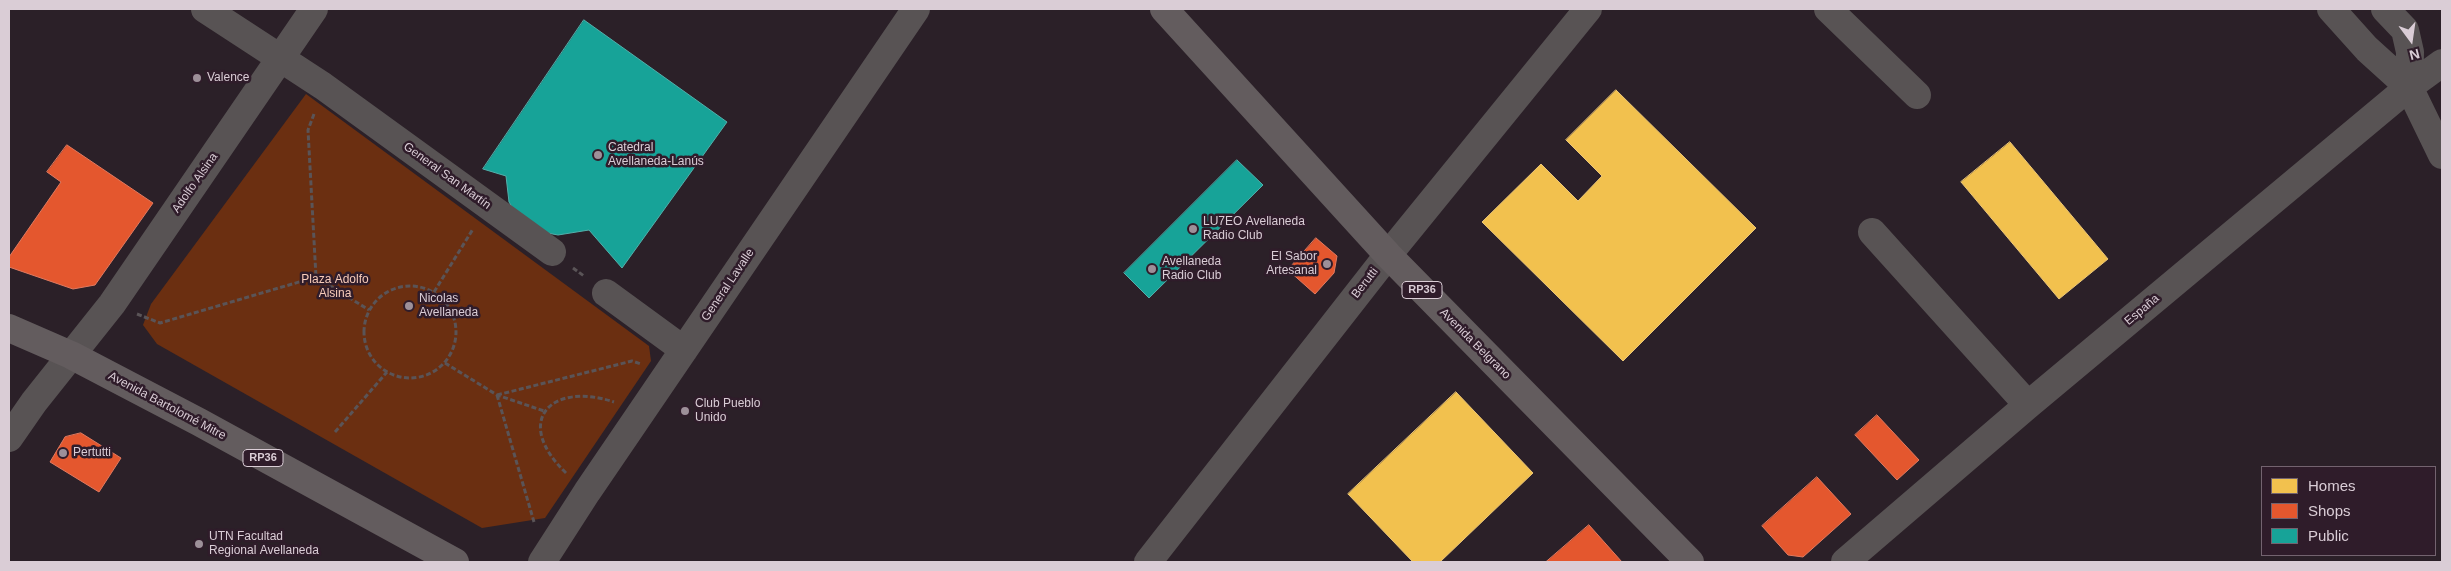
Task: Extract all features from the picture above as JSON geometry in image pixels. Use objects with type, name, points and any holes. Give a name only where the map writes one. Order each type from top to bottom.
[{"type":"main road","name":"Avenida Belgrano","points":[[1164,9],[1388,255],[1690,562]]},
{"type":"main road","name":"Avenida Bartolomé Mitre","points":[[9,328],[71,355],[199,422],[454,562]]},
{"type":"street","name":"General San Martín","points":[[205,9],[323,86],[552,252]]},
{"type":"street","name":"Adolfo Alsina","points":[[9,438],[112,304],[314,9]]},
{"type":"street","name":"General Lavalle","points":[[548,551],[916,9]]},
{"type":"street","name":"Berutti","points":[[1148,562],[1388,255],[1588,9]]},
{"type":"street","points":[[1828,9],[1917,95]]},
{"type":"street","points":[[2331,9],[2367,49],[2409,87],[2442,155]]},
{"type":"street","points":[[2385,9],[2405,30],[2410,52],[2409,87]]},
{"type":"street","name":"España","points":[[1845,562],[2028,405],[2409,87],[2442,64]]},
{"type":"street","points":[[1872,232],[2028,405]]},
{"type":"street","points":[[606,294],[684,350]]},
{"type":"path","points":[[316,277],[308,130],[323,86]]},
{"type":"path","points":[[434,292],[488,206]]},
{"type":"path","points":[[552,252],[606,294]]},
{"type":"path","points":[[112,304],[160,324],[316,277],[369,310]]},
{"type":"path","points":[[405,286],[420,286],[434,292],[444,300],[452,312],[456,324],[456,338],[445,362],[435,370],[418,377],[399,376],[387,372],[376,363],[368,351],[364,338],[364,323],[369,310],[378,298],[391,290],[405,286]]},
{"type":"path","points":[[498,395],[632,361],[668,372]]},
{"type":"path","points":[[445,362],[498,395],[544,411]]},
{"type":"path","points":[[334,432],[387,372]]},
{"type":"path","points":[[498,395],[531,515],[548,551]]},
{"type":"path","points":[[587,492],[557,464],[547,451],[541,436],[540,422],[544,411],[563,397],[583,395],[600,397],[618,403],[639,415]]},
{"type":"green space","name":"Plaza Adolfo Alsina","points":[[306,94],[649,346],[651,361],[545,518],[482,528],[157,344],[143,325],[151,304]]},
{"type":"building: Homes","points":[[1616,90],[1756,228],[1623,361],[1482,222],[1541,164],[1578,201],[1602,176],[1566,140]]},
{"type":"building: Homes","points":[[2010,142],[2108,259],[2059,299],[1961,182]]},
{"type":"building: Homes","points":[[1456,392],[1533,473],[1440,562],[1413,562],[1348,494]]},
{"type":"building: Shops","points":[[67,145],[153,203],[95,285],[73,289],[9,267],[9,257],[61,182],[47,172]]},
{"type":"building: Shops","points":[[1316,238],[1337,256],[1334,273],[1315,294],[1288,270]]},
{"type":"building: Shops","points":[[1877,415],[1919,460],[1897,480],[1855,435]]},
{"type":"building: Shops","points":[[81,433],[121,458],[99,492],[50,462],[65,437]]},
{"type":"building: Shops","points":[[1817,477],[1851,514],[1803,557],[1788,555],[1762,526]]},
{"type":"building: Shops","points":[[1589,525],[1622,562],[1546,562]]},
{"type":"building: Public","name":"Catedral Avellaneda-Lanús","points":[[584,20],[727,122],[622,268],[589,230],[558,235],[542,232],[517,215],[509,202],[506,176],[483,169]]},
{"type":"building: Public","name":"LU7EO Avellaneda Radio Club","points":[[1237,160],[1263,185],[1149,298],[1124,273]]},
{"type":"place","name":"Valence","points":[[197,78]]},
{"type":"place","name":"Catedral Avellaneda-Lanús","points":[[598,155]]},
{"type":"place","name":"LU7EO Avellaneda Radio Club","points":[[1193,229]]},
{"type":"place","name":"El Sabor Artesanal","points":[[1327,264]]},
{"type":"place","name":"Avellaneda Radio Club","points":[[1152,269]]},
{"type":"place","name":"Nicolas Avellaneda","points":[[409,306]]},
{"type":"place","name":"Club Pueblo Unido","points":[[685,411]]},
{"type":"place","name":"Pertutti","points":[[63,453]]},
{"type":"place","name":"UTN Facultad Regional Avellaneda","points":[[199,544]]}]
